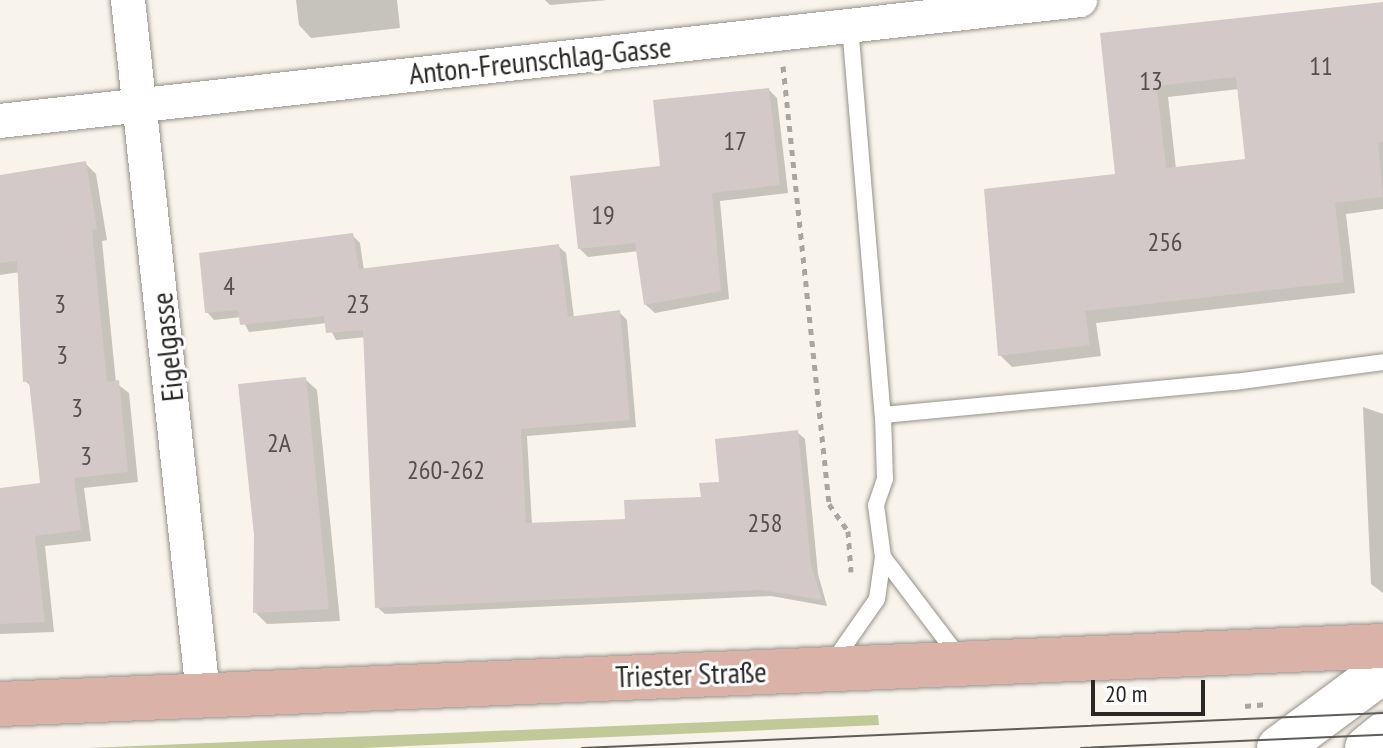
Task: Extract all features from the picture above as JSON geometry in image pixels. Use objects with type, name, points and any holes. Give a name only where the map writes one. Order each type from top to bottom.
[{"type":"main road","name":"Triester Straße","points":[[0,704],[1383,646]]},
{"type":"main road","points":[[1279,748],[1383,671]]},
{"type":"main road","points":[[1367,748],[1383,735]]},
{"type":"street","name":"Eigelgasse","points":[[128,0],[203,694]]},
{"type":"street","name":"Anton-Freunschlag-Gasse","points":[[0,121],[850,26],[926,8],[1080,0]]},
{"type":"lane","points":[[829,669],[877,599],[883,557],[876,505],[885,479],[883,415],[862,119],[850,26]]},
{"type":"lane","points":[[883,415],[1234,382],[1383,362]]},
{"type":"lane","points":[[883,557],[963,662]]},
{"type":"path","points":[[780,33],[829,504],[848,531],[852,582]]},
{"type":"path","points":[[1245,706],[1276,704]]},
{"type":"green space","points":[[878,715],[879,725],[363,748],[87,748]]},
{"type":"building","points":[[1383,2],[1383,142],[1378,143],[1383,197],[1335,203],[1344,282],[1085,311],[1090,345],[998,356],[984,189],[1115,174],[1100,33]],"holes":[[[1236,77],[1245,159],[1166,168],[1157,86]]]},
{"type":"building","points":[[769,88],[780,185],[712,193],[721,291],[644,305],[635,243],[578,249],[570,176],[660,166],[653,100]]},
{"type":"building","points":[[86,161],[97,229],[92,230],[107,382],[119,380],[128,472],[74,478],[81,530],[35,536],[45,622],[0,624],[0,488],[40,483],[29,381],[23,382],[17,261],[0,263],[0,175]]},
{"type":"building","points":[[353,233],[359,269],[559,244],[568,317],[620,310],[630,420],[521,429],[526,523],[625,519],[624,500],[701,497],[699,483],[719,482],[715,439],[798,430],[811,565],[822,600],[762,590],[375,608],[363,330],[326,333],[324,316],[240,325],[238,310],[205,313],[199,253]]},
{"type":"building","points":[[306,377],[329,609],[253,613],[254,535],[238,384]]},
{"type":"tram line","points":[[582,748],[1383,713]]},
{"type":"tram line","points":[[1081,748],[1383,735]]}]
